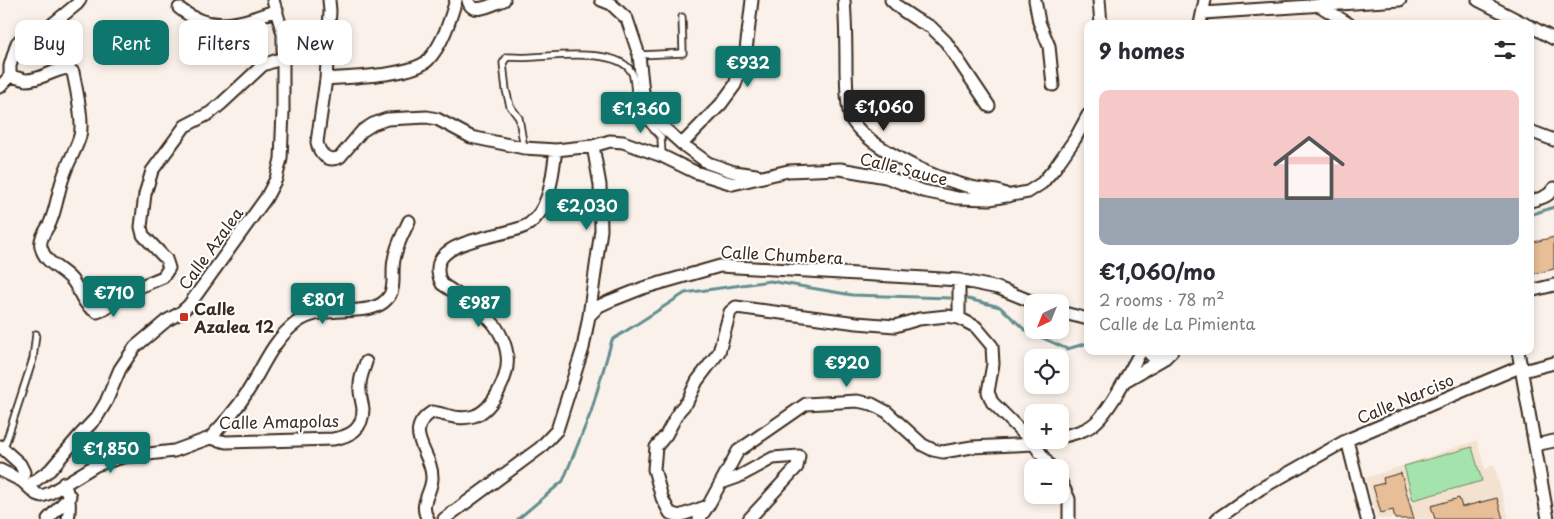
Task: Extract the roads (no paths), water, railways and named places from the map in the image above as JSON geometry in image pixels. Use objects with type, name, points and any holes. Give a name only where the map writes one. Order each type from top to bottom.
[{"type":"street","points":[[0,87],[10,76],[10,66],[17,44],[26,34],[50,26],[78,4],[80,0]]},
{"type":"street","name":"Calle Sauce","points":[[329,0],[326,79],[317,142],[318,149],[322,155],[329,159],[340,157],[362,131],[373,124],[387,119],[402,117],[427,117],[438,119],[471,137],[524,148],[556,150],[593,146],[610,140],[623,142],[662,156],[695,172],[733,184],[788,171],[840,169],[886,177],[923,191],[957,198],[990,199],[1028,192],[1042,183],[1075,139],[1084,122]]},
{"type":"street","points":[[326,79],[368,76],[412,69],[427,61],[436,50],[456,0]]},
{"type":"street","points":[[468,0],[469,6],[479,9],[504,0]]},
{"type":"street","points":[[601,0],[611,4],[627,19],[639,55],[643,92],[654,119],[682,144],[708,163],[734,172],[765,176]]},
{"type":"street","points":[[682,144],[721,104],[735,85],[746,50],[752,0]]},
{"type":"street","points":[[844,0],[846,94],[850,116],[857,127],[871,140],[919,169],[977,188],[991,188],[1009,196]]},
{"type":"street","points":[[892,0],[917,20],[931,27],[946,42],[989,106]]},
{"type":"street","points":[[1035,0],[1039,22],[1049,46],[1053,85]]},
{"type":"street","points":[[1205,0],[1201,19],[1290,4],[1320,6],[1400,0]]},
{"type":"street","points":[[1478,0],[1517,20]]},
{"type":"street","points":[[1100,2],[1101,20]]},
{"type":"street","points":[[1100,2],[1107,20]]},
{"type":"street","points":[[179,8],[190,17],[206,23],[230,24],[244,22],[275,5]]},
{"type":"street","name":"Calle Azalea","points":[[275,5],[279,20]]},
{"type":"street","points":[[1320,6],[1343,20]]},
{"type":"street","points":[[1534,28],[1554,39]]},
{"type":"street","points":[[10,76],[27,80],[40,78],[67,68],[73,72],[78,96],[80,134],[73,156],[64,174],[50,223],[42,236],[41,246],[45,257],[54,267],[71,279],[88,308],[97,312],[105,309],[127,292],[163,277],[169,268],[166,259],[143,235],[141,227],[144,194],[152,171],[185,126],[210,113],[263,65],[278,60]]},
{"type":"street","name":"Calle Azalea","points":[[25,483],[50,470],[97,418],[120,369],[135,347],[166,321],[180,314],[189,305],[266,198],[276,179],[281,158],[283,65]]},
{"type":"street","points":[[1534,132],[1554,140]]},
{"type":"street","points":[[444,519],[540,448],[557,430],[583,348],[601,230],[600,185],[593,146]]},
{"type":"street","points":[[428,519],[424,507],[432,480],[432,469],[421,445],[418,431],[420,424],[432,412],[459,418],[475,416],[493,401],[506,371],[508,356],[503,340],[491,321],[442,284],[438,275],[437,265],[451,250],[469,241],[517,229],[529,224],[539,214],[546,200],[552,180],[556,150]]},
{"type":"street","points":[[1534,200],[1551,193],[1554,188]]},
{"type":"street","points":[[210,438],[241,403],[271,349],[294,324],[307,315],[322,311],[360,310],[378,306],[386,301],[393,287],[394,260],[398,243],[409,221]]},
{"type":"street","name":"Calle Chumbera","points":[[589,316],[604,304],[643,288],[720,266],[959,280],[998,288],[1024,298]]},
{"type":"street","points":[[959,280],[959,318]]},
{"type":"street","points":[[1534,290],[1554,285]]},
{"type":"street","points":[[708,506],[679,516],[670,513],[662,498],[654,469],[656,447],[687,402],[697,382],[719,352],[730,312],[736,307],[857,323],[895,326],[919,319],[947,316],[959,318],[976,327],[992,346],[993,364],[988,392],[992,402],[1024,434]]},
{"type":"street","points":[[1069,314],[1084,318]]},
{"type":"street","points":[[1069,435],[1096,422],[1124,381],[1138,355]]},
{"type":"street","points":[[1151,355],[1155,359],[1165,355]]},
{"type":"street","points":[[1124,381],[1167,355]]},
{"type":"street","points":[[1519,355],[1523,368],[1548,519]]},
{"type":"street","name":"Calle Amapolas","points":[[0,470],[25,483],[36,494],[42,496],[96,465],[123,457],[174,451],[210,438],[226,442],[334,439],[348,436],[356,429],[361,420],[360,384],[366,362]]},
{"type":"street","name":"Calle Narciso","points":[[1367,519],[1347,440],[1523,368],[1554,363]]},
{"type":"street","points":[[699,519],[722,483],[738,451],[806,404],[857,400],[872,404],[888,412],[923,445],[943,452],[972,447],[1024,444]]},
{"type":"street","points":[[1217,519],[1260,489],[1347,440]]},
{"type":"street","points":[[1535,445],[1554,441]]},
{"type":"street","points":[[2,447],[20,464],[24,472],[25,483]]},
{"type":"street","points":[[722,483],[738,478],[773,458],[799,456],[798,467],[749,519]]},
{"type":"street","points":[[64,483],[70,496],[68,519]]},
{"type":"street","points":[[48,519],[70,496]]},
{"type":"street","points":[[1063,519],[1068,504]]},
{"type":"street","points":[[1069,504],[1069,519]]},
{"type":"lane","points":[[639,55],[683,53],[682,18]]},
{"type":"lane","points":[[524,148],[519,118],[510,106],[506,90],[504,63],[507,57],[585,54],[626,64],[632,74],[638,104],[646,122],[661,137],[662,156]]},
{"type":"lane","points":[[2,447],[33,359],[36,334]]},
{"type":"waterway","points":[[1534,214],[1554,207]]},
{"type":"waterway","points":[[518,519],[563,481],[591,412],[612,340],[685,293],[770,281],[852,295],[950,298]]},
{"type":"waterway","points":[[968,299],[1000,307],[1025,330],[1067,349],[1084,344]]},
{"type":"place","name":"Calle Azalea 12","points":[[184,317]]}]
